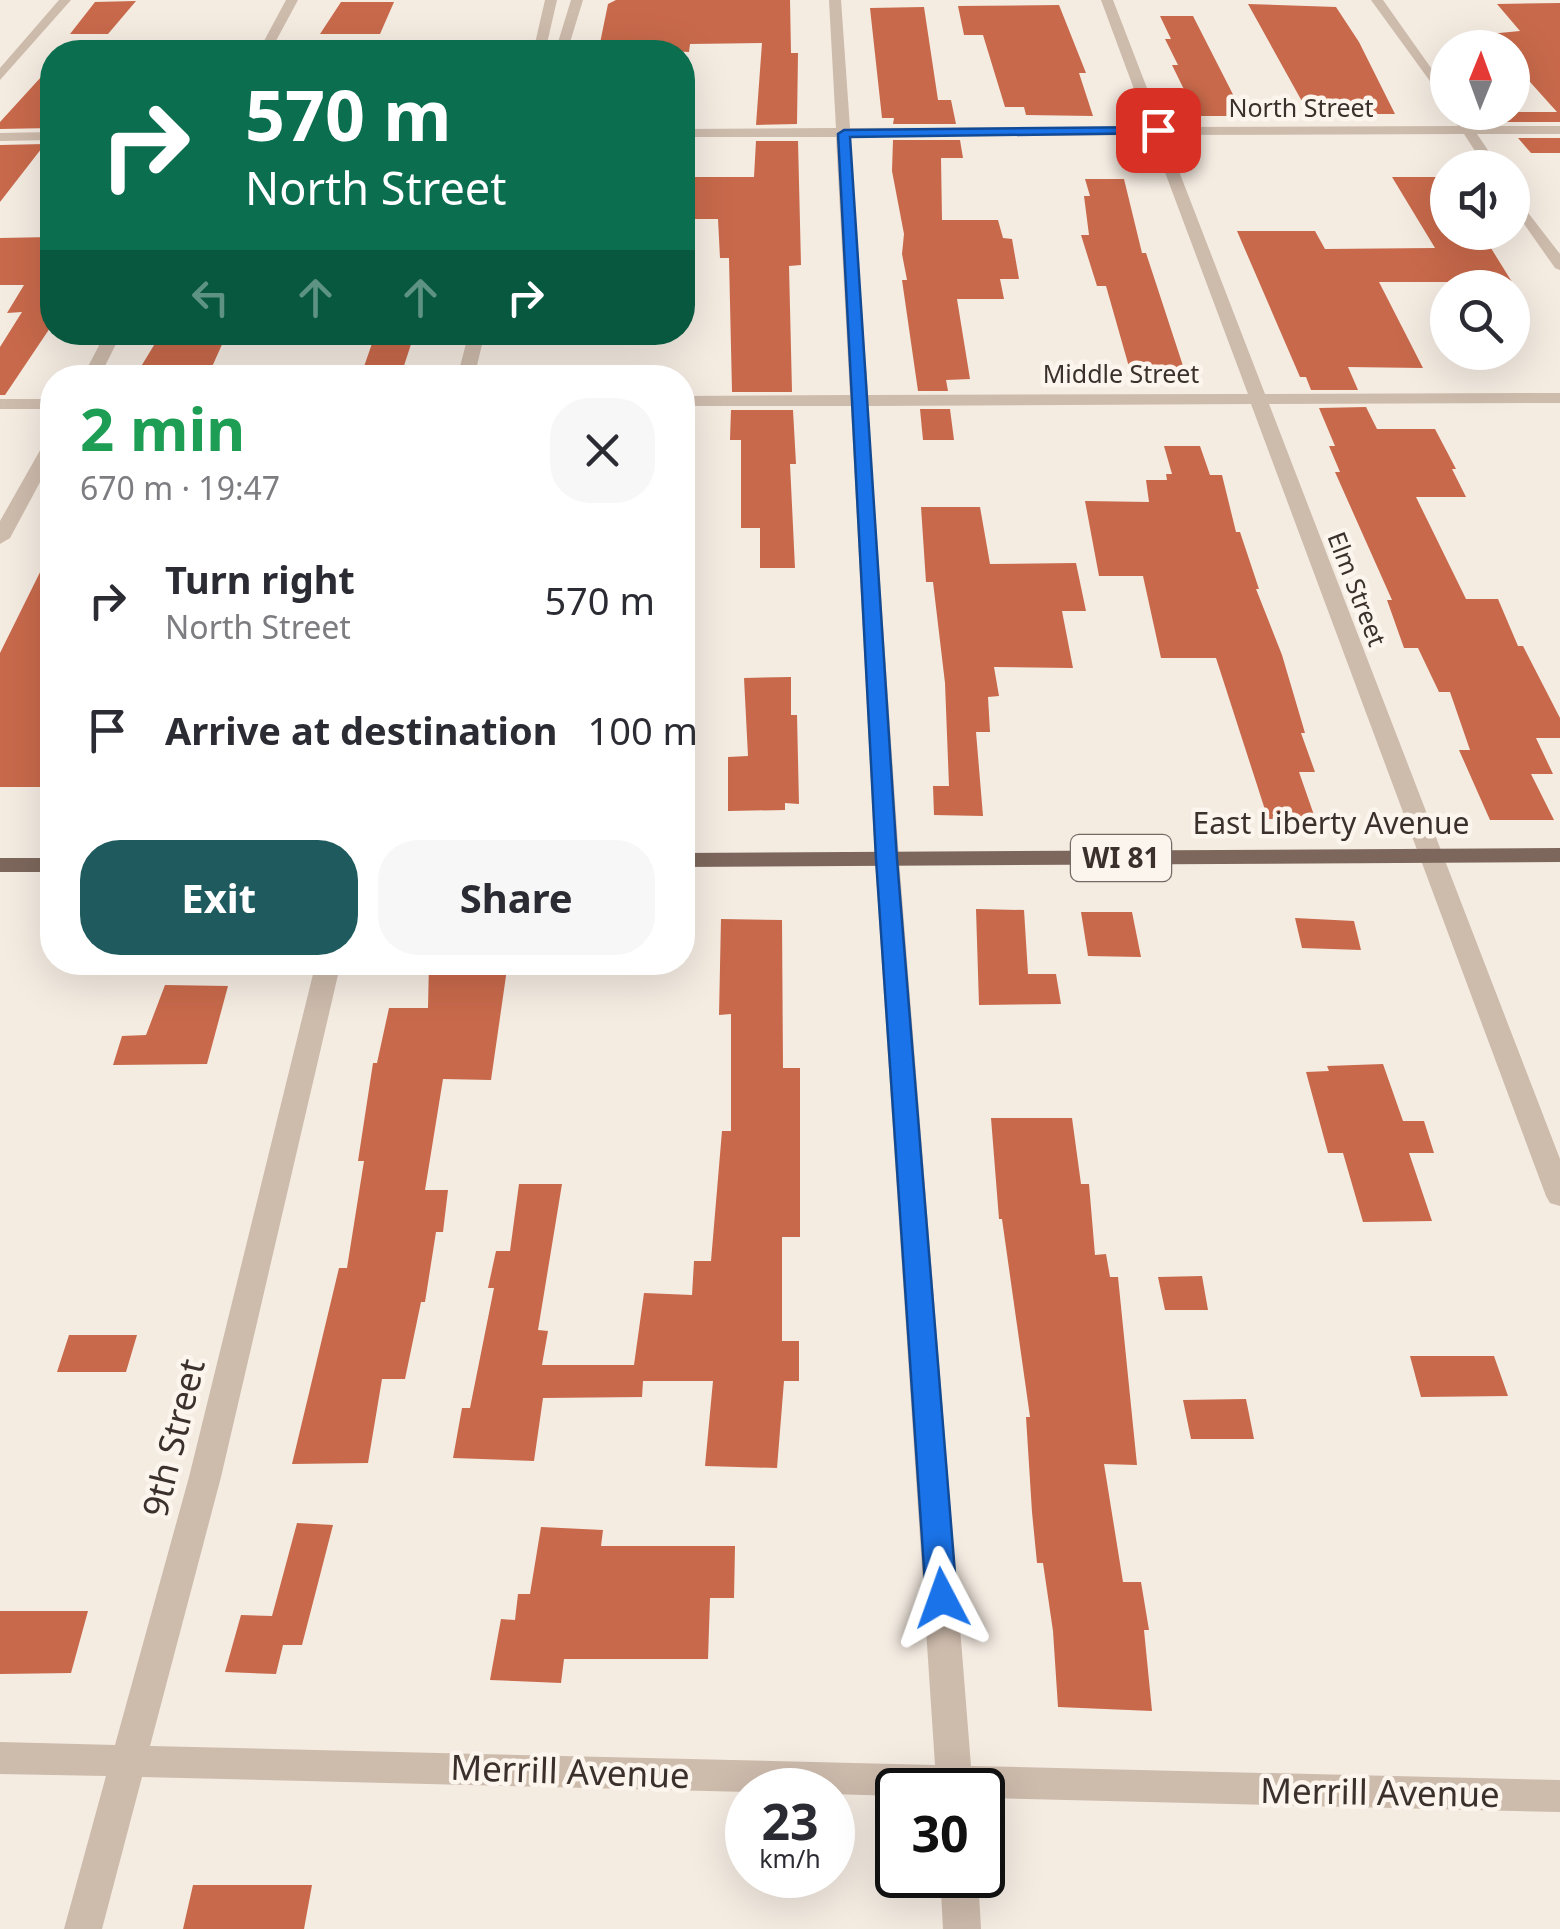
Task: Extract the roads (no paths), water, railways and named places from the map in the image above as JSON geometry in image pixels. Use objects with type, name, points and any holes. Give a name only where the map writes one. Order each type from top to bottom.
[{"type":"main road","name":"East Liberty Avenue","points":[[695,860],[1560,856]]},
{"type":"main road","points":[[0,865],[40,865]]},
{"type":"street","points":[[0,76],[65,0]]},
{"type":"street","points":[[270,40],[292,0]]},
{"type":"street","points":[[542,40],[551,0]]},
{"type":"street","points":[[564,40],[577,0]]},
{"type":"street","points":[[835,0],[886,859],[953,1768]]},
{"type":"street","name":"Elm Street","points":[[1107,0],[1560,1196]]},
{"type":"street","points":[[1377,0],[1430,76]]},
{"type":"street","name":"North Street","points":[[695,134],[1430,130]]},
{"type":"street","points":[[1467,130],[1481,150]]},
{"type":"street","name":"North Street","points":[[1530,130],[1560,130]]},
{"type":"street","points":[[0,137],[40,136]]},
{"type":"street","points":[[1530,222],[1560,265]]},
{"type":"street","name":"Middle Street","points":[[695,401],[1560,398]]},
{"type":"street","points":[[0,404],[40,404]]},
{"type":"street","points":[[0,538],[40,466]]},
{"type":"street","name":"9th Street","points":[[83,1929],[204,1476],[326,975]]},
{"type":"street","name":"Merrill Avenue","points":[[0,1758],[875,1784]]},
{"type":"street","name":"Merrill Avenue","points":[[1005,1787],[1560,1796]]},
{"type":"street","points":[[960,1898],[962,1929]]}]
